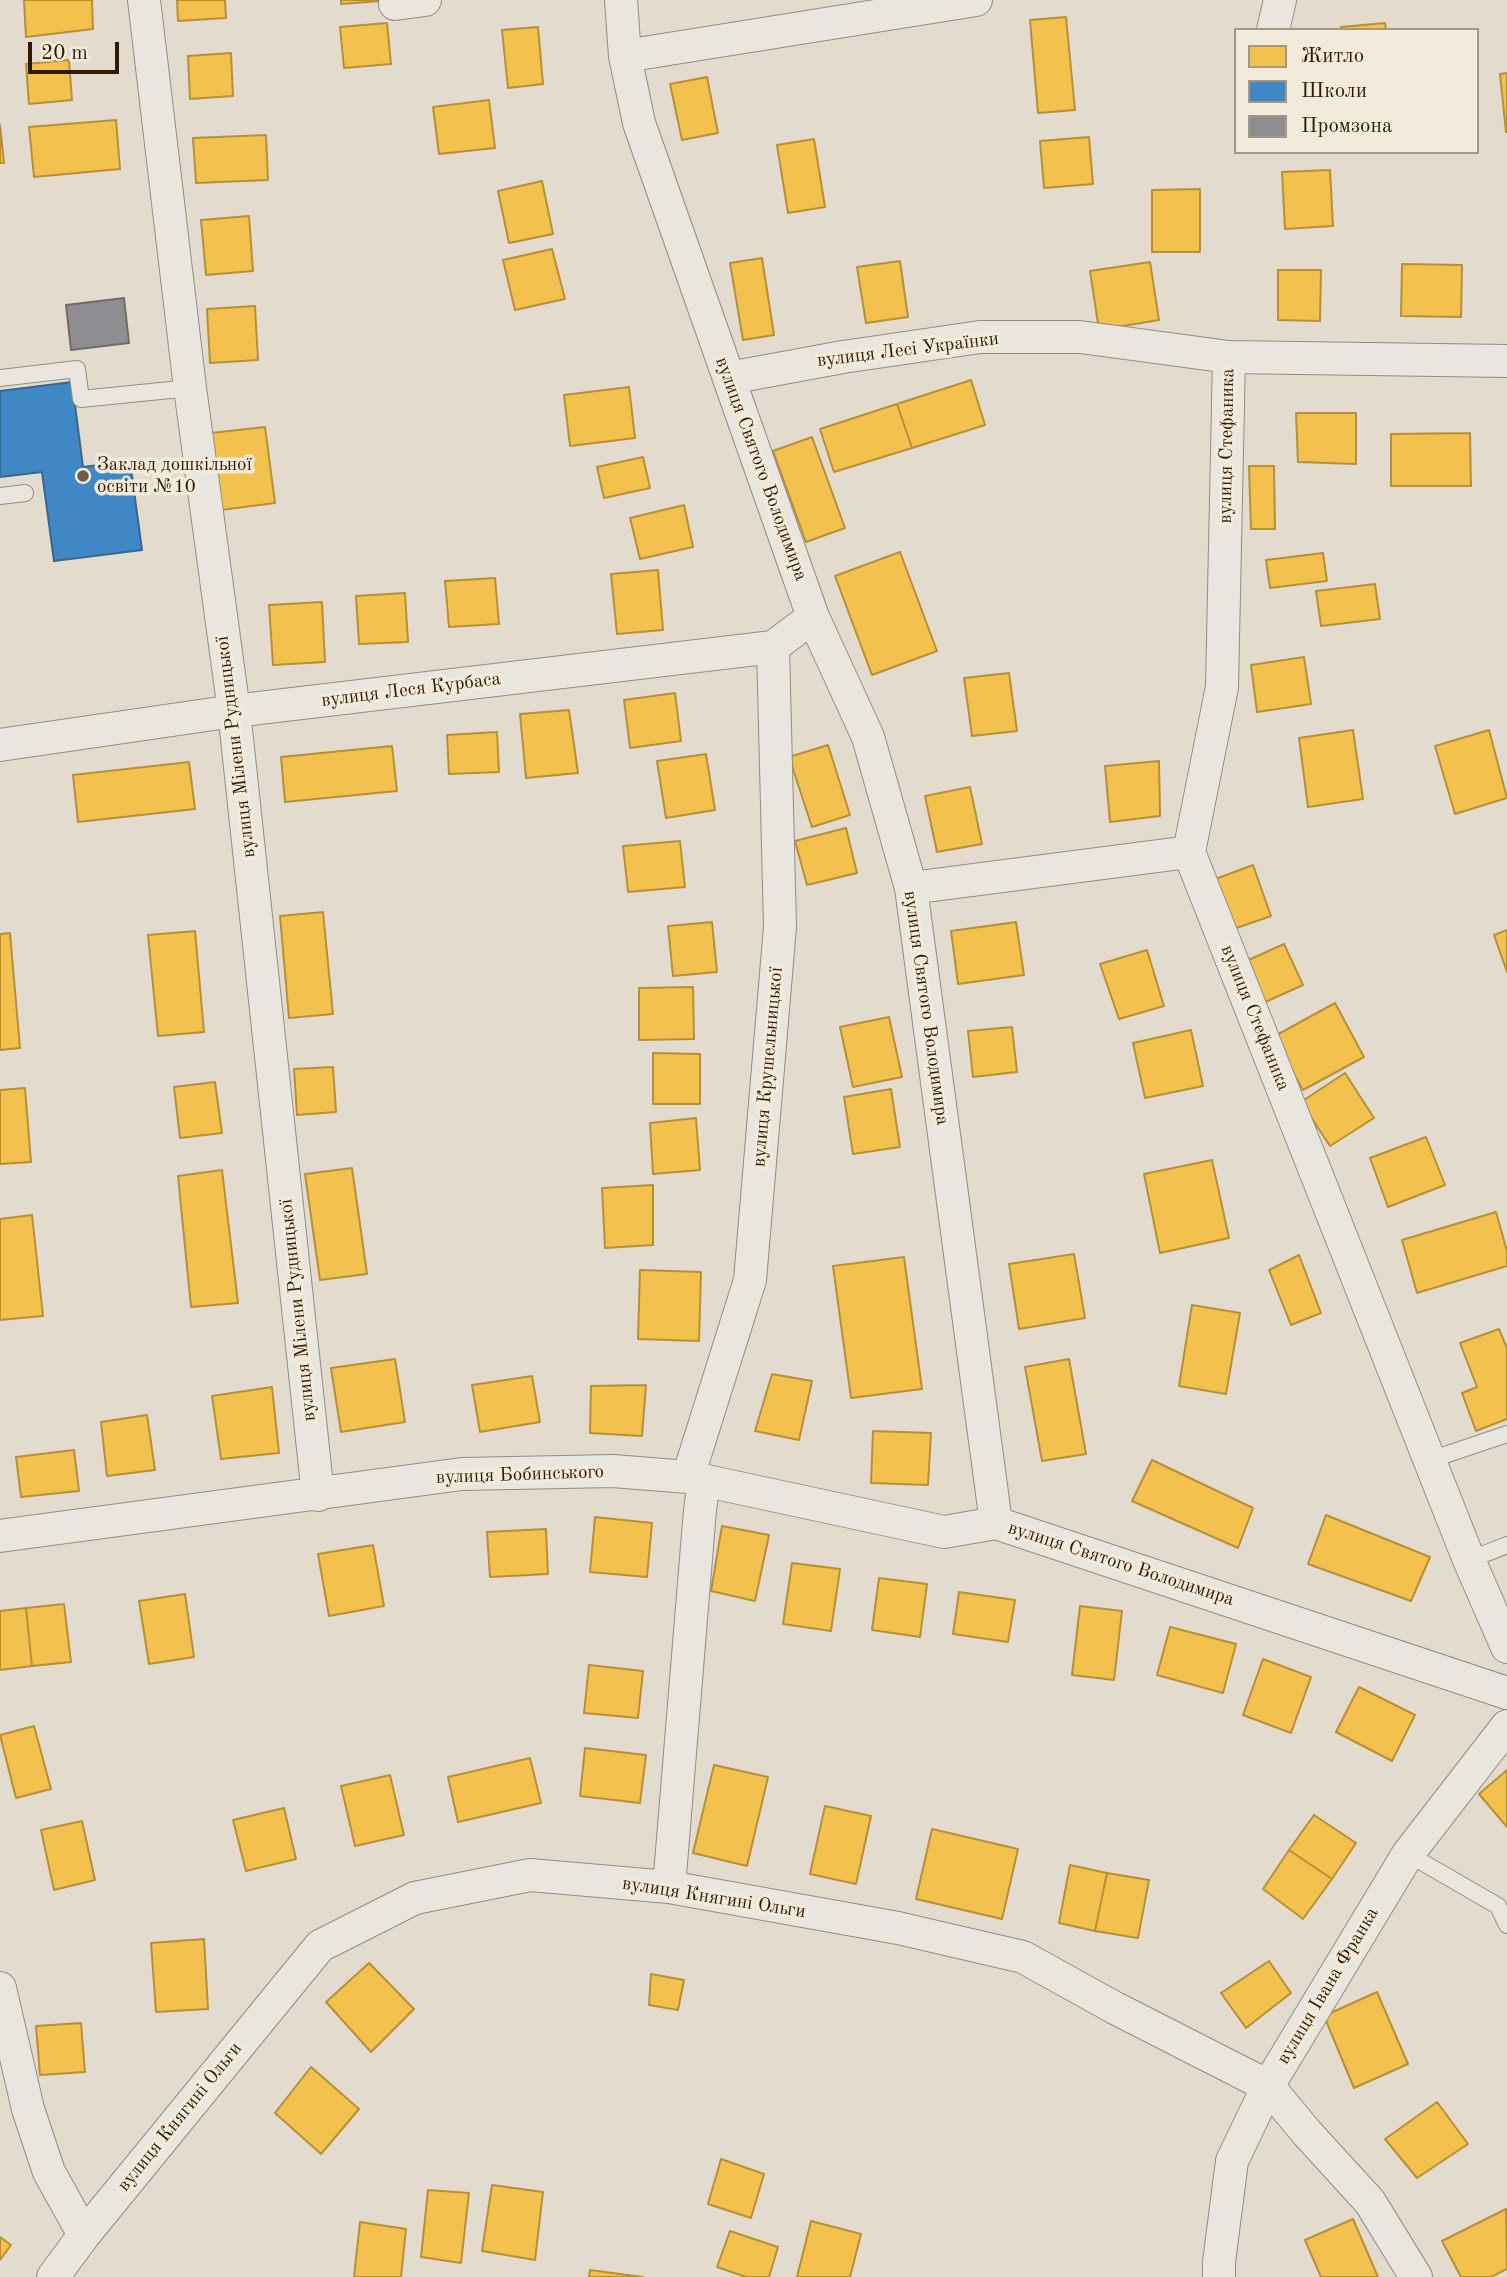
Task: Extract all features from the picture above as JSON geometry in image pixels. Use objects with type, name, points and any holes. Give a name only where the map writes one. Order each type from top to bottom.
[{"type":"street","name":"вулиця Мілени Рудницької","points":[[144,0],[190,388],[234,711],[318,1495]]},
{"type":"street","name":"вулиця Святого Володимира","points":[[621,0],[625,56],[639,123],[813,617],[867,737],[911,888],[996,1523],[1507,1693]]},
{"type":"street","points":[[625,56],[976,0]]},
{"type":"street","points":[[1273,28],[1280,0]]},
{"type":"street","name":"вулиця Лесі Українки","points":[[729,379],[843,357],[980,337],[1080,337],[1229,357],[1507,361]]},
{"type":"street","name":"вулиця Стефаника","points":[[1229,357],[1222,687],[1189,852],[1469,1560],[1507,1647]]},
{"type":"street","points":[[773,648],[813,617]]},
{"type":"street","name":"вулиця Леся Курбаса","points":[[0,745],[234,711],[773,648]]},
{"type":"street","name":"вулиця Крушельницької","points":[[669,1887],[696,1478],[750,1280],[780,927],[773,648]]},
{"type":"street","points":[[911,888],[1189,852]]},
{"type":"street","name":"вулиця Бобинського","points":[[0,1536],[462,1474],[614,1471],[696,1478],[944,1532],[996,1523]]},
{"type":"street","name":"вулиця Івана Франка","points":[[1219,2277],[1231,2161],[1268,2086],[1408,1854],[1507,1726]]},
{"type":"street","name":"вулиця Княгині Ольги","points":[[52,2277],[320,1946],[415,1898],[530,1875],[669,1887],[898,1928],[1023,1957],[1115,2008],[1268,2086],[1370,2202],[1416,2277]]},
{"type":"street","points":[[0,1988],[4,2024],[49,2172],[84,2235]]},
{"type":"lane","points":[[0,379],[77,369],[81,399],[190,388]]},
{"type":"lane","points":[[0,495],[25,493]]},
{"type":"lane","points":[[1430,1460],[1507,1434]]},
{"type":"lane","points":[[1469,1560],[1507,1545]]},
{"type":"lane","points":[[1408,1854],[1498,1906],[1507,1925]]},
{"type":"building: Житло","points":[[24,0],[92,0],[93,29],[26,37]]},
{"type":"building: Житло","points":[[177,0],[225,0],[226,18],[178,21]]},
{"type":"building: Житло","points":[[341,0],[381,0],[381,1],[341,4]]},
{"type":"building: Житло","points":[[1066,17],[1075,110],[1038,113],[1030,20]]},
{"type":"building: Житло","points":[[387,23],[391,64],[344,68],[340,27]]},
{"type":"building: Житло","points":[[1385,23],[1386,28],[1341,28]]},
{"type":"building: Житло","points":[[538,27],[543,84],[508,88],[502,30]]},
{"type":"building: Житло","points":[[231,53],[233,96],[190,99],[188,56]]},
{"type":"building: Житло","points":[[69,60],[72,100],[29,104],[26,64]]},
{"type":"building: Житло","points":[[1507,73],[1507,132],[1506,132],[1500,74]]},
{"type":"building: Житло","points":[[707,77],[718,133],[682,140],[670,84]]},
{"type":"building: Житло","points":[[489,100],[495,148],[439,154],[433,107]]},
{"type":"building: Житло","points":[[116,120],[120,169],[34,177],[29,127]]},
{"type":"building: Житло","points":[[0,125],[4,163],[0,163]]},
{"type":"building: Житло","points":[[266,135],[268,180],[196,183],[193,138]]},
{"type":"building: Житло","points":[[1089,137],[1093,184],[1044,188],[1040,141]]},
{"type":"building: Житло","points":[[814,139],[825,207],[788,213],[777,145]]},
{"type":"building: Житло","points":[[1330,170],[1333,226],[1285,229],[1282,172]]},
{"type":"building: Житло","points":[[542,181],[553,234],[509,243],[498,191]]},
{"type":"building: Житло","points":[[1200,189],[1200,252],[1152,252],[1152,190]]},
{"type":"building: Житло","points":[[249,216],[253,271],[206,275],[201,220]]},
{"type":"building: Житло","points":[[552,249],[565,299],[515,310],[503,260]]},
{"type":"building: Житло","points":[[762,258],[774,335],[743,340],[730,263]]},
{"type":"building: Житло","points":[[900,261],[908,317],[866,323],[857,267]]},
{"type":"building: Житло","points":[[1150,262],[1159,320],[1099,330],[1090,271]]},
{"type":"building: Житло","points":[[1402,264],[1462,265],[1461,317],[1401,316]]},
{"type":"building: Житло","points":[[1278,270],[1321,270],[1320,321],[1278,320]]},
{"type":"building: Житло","points":[[255,306],[258,360],[210,363],[207,309]]},
{"type":"building: Житло","points":[[971,380],[985,425],[912,448],[897,404]]},
{"type":"building: Житло","points":[[629,387],[635,438],[570,446],[564,395]]},
{"type":"building: Житло","points":[[897,404],[912,448],[834,472],[820,429]]},
{"type":"building: Житло","points":[[1296,413],[1356,413],[1356,464],[1298,462]]},
{"type":"building: Житло","points":[[265,427],[275,503],[221,510],[211,433]]},
{"type":"building: Житло","points":[[1470,433],[1471,486],[1391,486],[1391,434]]},
{"type":"building: Житло","points":[[812,437],[845,528],[806,542],[773,451]]},
{"type":"building: Житло","points":[[643,457],[650,488],[604,498],[597,467]]},
{"type":"building: Житло","points":[[1249,466],[1274,466],[1275,529],[1251,529]]},
{"type":"building: Житло","points":[[684,505],[693,547],[640,559],[630,518]]},
{"type":"building: Житло","points":[[900,552],[937,651],[872,675],[835,576]]},
{"type":"building: Житло","points":[[1323,553],[1327,581],[1270,588],[1266,560]]},
{"type":"building: Житло","points":[[658,570],[663,630],[617,634],[611,574]]},
{"type":"building: Житло","points":[[495,578],[499,624],[449,627],[445,581]]},
{"type":"building: Житло","points":[[1375,584],[1380,619],[1321,626],[1316,591]]},
{"type":"building: Житло","points":[[405,593],[408,642],[359,644],[356,596]]},
{"type":"building: Житло","points":[[322,602],[325,662],[273,665],[269,605]]},
{"type":"building: Житло","points":[[1304,657],[1311,704],[1257,712],[1251,665]]},
{"type":"building: Житло","points":[[1009,673],[1017,731],[972,736],[964,678]]},
{"type":"building: Житло","points":[[675,693],[681,741],[630,748],[624,700]]},
{"type":"building: Житло","points":[[569,710],[578,773],[526,778],[520,714]]},
{"type":"building: Житло","points":[[1353,730],[1363,799],[1308,807],[1299,738]]},
{"type":"building: Житло","points":[[1489,730],[1507,798],[1455,814],[1435,746]]},
{"type":"building: Житло","points":[[497,732],[499,772],[449,774],[447,735]]},
{"type":"building: Житло","points":[[828,745],[850,815],[812,827],[789,757]]},
{"type":"building: Житло","points":[[392,746],[397,791],[285,802],[281,757]]},
{"type":"building: Житло","points":[[706,754],[715,810],[666,818],[657,761]]},
{"type":"building: Житло","points":[[1159,761],[1160,816],[1110,822],[1105,766]]},
{"type":"building: Житло","points":[[189,762],[195,809],[78,822],[73,775]]},
{"type":"building: Житло","points":[[970,787],[982,844],[937,852],[925,796]]},
{"type":"building: Житло","points":[[846,828],[857,873],[807,885],[795,841]]},
{"type":"building: Житло","points":[[680,841],[685,887],[628,892],[623,846]]},
{"type":"building: Житло","points":[[1253,865],[1271,916],[1228,931],[1210,881]]},
{"type":"building: Житло","points":[[323,912],[333,1014],[289,1018],[280,916]]},
{"type":"building: Житло","points":[[712,922],[717,972],[673,976],[668,926]]},
{"type":"building: Житло","points":[[1016,922],[1024,975],[958,984],[951,931]]},
{"type":"building: Житло","points":[[1507,930],[1507,972],[1494,935]]},
{"type":"building: Житло","points":[[195,931],[204,1032],[158,1036],[148,935]]},
{"type":"building: Житло","points":[[10,933],[20,1048],[0,1050],[0,934]]},
{"type":"building: Житло","points":[[1284,944],[1303,985],[1263,1003],[1244,962]]},
{"type":"building: Житло","points":[[1147,950],[1164,1006],[1119,1019],[1100,964]]},
{"type":"building: Житло","points":[[693,987],[694,1039],[639,1040],[639,988]]},
{"type":"building: Житло","points":[[1335,1003],[1364,1057],[1303,1090],[1273,1037]]},
{"type":"building: Житло","points":[[889,1017],[902,1077],[853,1087],[840,1027]]},
{"type":"building: Житло","points":[[1012,1027],[1017,1072],[973,1077],[968,1031]]},
{"type":"building: Житло","points":[[1191,1030],[1203,1086],[1145,1098],[1133,1043]]},
{"type":"building: Житло","points":[[653,1053],[700,1054],[700,1104],[653,1104]]},
{"type":"building: Житло","points":[[333,1067],[336,1112],[297,1115],[294,1069]]},
{"type":"building: Житло","points":[[1345,1073],[1374,1118],[1330,1146],[1301,1102]]},
{"type":"building: Житло","points":[[215,1082],[222,1133],[180,1138],[174,1087]]},
{"type":"building: Житло","points":[[25,1088],[31,1162],[0,1164],[0,1090]]},
{"type":"building: Житло","points":[[891,1089],[900,1147],[853,1154],[844,1097]]},
{"type":"building: Житло","points":[[696,1118],[700,1170],[653,1174],[650,1123]]},
{"type":"building: Житло","points":[[1426,1137],[1445,1185],[1388,1207],[1370,1158]]},
{"type":"building: Житло","points":[[1212,1160],[1229,1238],[1160,1253],[1144,1174]]},
{"type":"building: Житло","points":[[352,1168],[367,1274],[320,1280],[305,1174]]},
{"type":"building: Житло","points":[[222,1170],[238,1303],[191,1307],[178,1176]]},
{"type":"building: Житло","points":[[653,1185],[653,1245],[605,1248],[602,1188]]},
{"type":"building: Житло","points":[[1496,1212],[1507,1251],[1507,1266],[1417,1293],[1402,1240]]},
{"type":"building: Житло","points":[[32,1215],[43,1316],[0,1320],[0,1219]]},
{"type":"building: Житло","points":[[1074,1254],[1085,1318],[1019,1329],[1009,1264]]},
{"type":"building: Житло","points":[[1299,1255],[1321,1313],[1291,1325],[1269,1270]]},
{"type":"building: Житло","points":[[904,1257],[922,1389],[851,1398],[833,1266]]},
{"type":"building: Житло","points":[[640,1270],[701,1272],[699,1341],[638,1339]]},
{"type":"building: Житло","points":[[1192,1305],[1240,1313],[1226,1394],[1179,1386]]},
{"type":"building: Житло","points":[[1499,1329],[1507,1348],[1507,1419],[1476,1431],[1462,1393],[1477,1387],[1460,1343]]},
{"type":"building: Житло","points":[[395,1359],[405,1422],[341,1432],[331,1368]]},
{"type":"building: Житло","points":[[1069,1359],[1086,1454],[1042,1461],[1025,1367]]},
{"type":"building: Житло","points":[[772,1374],[812,1381],[799,1440],[755,1431]]},
{"type":"building: Житло","points":[[532,1376],[540,1422],[480,1432],[472,1385]]},
{"type":"building: Житло","points":[[646,1385],[642,1436],[590,1433],[591,1386]]},
{"type":"building: Житло","points":[[272,1387],[279,1453],[221,1459],[212,1396]]},
{"type":"building: Житло","points":[[147,1415],[155,1470],[107,1476],[101,1422]]},
{"type":"building: Житло","points":[[873,1431],[931,1433],[928,1485],[871,1483]]},
{"type":"building: Житло","points":[[74,1450],[79,1491],[21,1497],[16,1457]]},
{"type":"building: Житло","points":[[1152,1460],[1253,1508],[1238,1548],[1132,1501]]},
{"type":"building: Житло","points":[[1326,1515],[1430,1557],[1411,1601],[1308,1564]]},
{"type":"building: Житло","points":[[595,1517],[652,1523],[647,1577],[590,1572]]},
{"type":"building: Житло","points":[[722,1526],[769,1535],[755,1601],[711,1591]]},
{"type":"building: Житло","points":[[546,1529],[548,1574],[490,1577],[487,1532]]},
{"type":"building: Житло","points":[[373,1545],[384,1606],[329,1616],[318,1554]]},
{"type":"building: Житло","points":[[792,1563],[840,1569],[831,1631],[783,1624]]},
{"type":"building: Житло","points":[[879,1578],[927,1584],[920,1637],[872,1630]]},
{"type":"building: Житло","points":[[959,1592],[1015,1600],[1008,1642],[953,1634]]},
{"type":"building: Житло","points":[[185,1594],[194,1657],[149,1664],[139,1601]]},
{"type":"building: Житло","points":[[64,1604],[71,1662],[32,1666],[26,1608]]},
{"type":"building: Житло","points":[[1080,1606],[1122,1611],[1114,1680],[1072,1675]]},
{"type":"building: Житло","points":[[26,1608],[32,1666],[0,1670],[0,1611]]},
{"type":"building: Житло","points":[[1170,1627],[1236,1644],[1223,1693],[1157,1675]]},
{"type":"building: Житло","points":[[1263,1659],[1311,1677],[1291,1733],[1243,1715]]},
{"type":"building: Житло","points":[[589,1665],[643,1671],[638,1718],[584,1713]]},
{"type":"building: Житло","points":[[1359,1687],[1415,1715],[1392,1761],[1336,1732]]},
{"type":"building: Житло","points":[[34,1726],[51,1789],[16,1798],[0,1735]]},
{"type":"building: Житло","points":[[585,1748],[646,1755],[640,1803],[580,1796]]},
{"type":"building: Житло","points":[[530,1758],[541,1803],[458,1822],[448,1777]]},
{"type":"building: Житло","points":[[714,1765],[768,1777],[747,1866],[693,1853]]},
{"type":"building: Житло","points":[[1507,1770],[1507,1827],[1479,1794]]},
{"type":"building: Житло","points":[[390,1775],[404,1835],[355,1846],[341,1786]]},
{"type":"building: Житло","points":[[825,1806],[871,1816],[856,1884],[810,1874]]},
{"type":"building: Житло","points":[[284,1808],[296,1859],[246,1871],[233,1820]]},
{"type":"building: Житло","points":[[1314,1815],[1356,1843],[1332,1879],[1289,1850]]},
{"type":"building: Житло","points":[[82,1821],[95,1880],[54,1890],[41,1830]]},
{"type":"building: Житло","points":[[932,1829],[1018,1849],[1002,1919],[916,1899]]},
{"type":"building: Житло","points":[[1289,1850],[1332,1879],[1303,1919],[1263,1889]]},
{"type":"building: Житло","points":[[1070,1865],[1107,1873],[1095,1931],[1059,1923]]},
{"type":"building: Житло","points":[[1107,1873],[1149,1880],[1138,1938],[1095,1931]]},
{"type":"building: Житло","points":[[204,1939],[208,2009],[156,2012],[151,1943]]},
{"type":"building: Житло","points":[[1269,1961],[1291,1993],[1246,2028],[1221,1993]]},
{"type":"building: Житло","points":[[369,1963],[414,2009],[371,2052],[326,2002]]},
{"type":"building: Житло","points":[[651,1974],[684,1980],[678,2010],[649,2005]]},
{"type":"building: Житло","points":[[1377,1992],[1408,2064],[1354,2088],[1324,2016]]},
{"type":"building: Житло","points":[[81,2023],[85,2072],[40,2075],[36,2026]]},
{"type":"building: Житло","points":[[311,2067],[359,2109],[321,2154],[275,2113]]},
{"type":"building: Житло","points":[[1437,2102],[1468,2144],[1417,2178],[1385,2139]]},
{"type":"building: Житло","points":[[721,2159],[764,2174],[751,2218],[708,2204]]},
{"type":"building: Житло","points":[[492,2185],[543,2192],[535,2260],[482,2251]]},
{"type":"building: Житло","points":[[428,2190],[469,2193],[461,2263],[421,2257]]},
{"type":"building: Житло","points":[[1506,2209],[1507,2269],[1491,2277],[1461,2277],[1442,2241]]},
{"type":"building: Житло","points":[[1353,2219],[1378,2277],[1321,2277],[1305,2240]]},
{"type":"building: Житло","points":[[811,2221],[861,2234],[850,2277],[797,2277]]},
{"type":"building: Житло","points":[[360,2222],[406,2229],[401,2277],[354,2277]]},
{"type":"building: Житло","points":[[730,2231],[778,2247],[769,2277],[746,2277],[717,2267]]},
{"type":"building: Житло","points":[[0,2237],[11,2245],[0,2260]]},
{"type":"building: Житло","points":[[590,2270],[643,2277],[589,2277]]},
{"type":"building: Школи","name":"Заклад дошкільної освіти №10","points":[[72,382],[83,467],[130,461],[142,550],[54,561],[42,472],[0,477],[0,391]]},
{"type":"building: Промзона","points":[[124,298],[129,343],[71,350],[66,305]]},
{"type":"place","name":"Заклад дошкільної освіти №10","points":[[83,476]]}]
